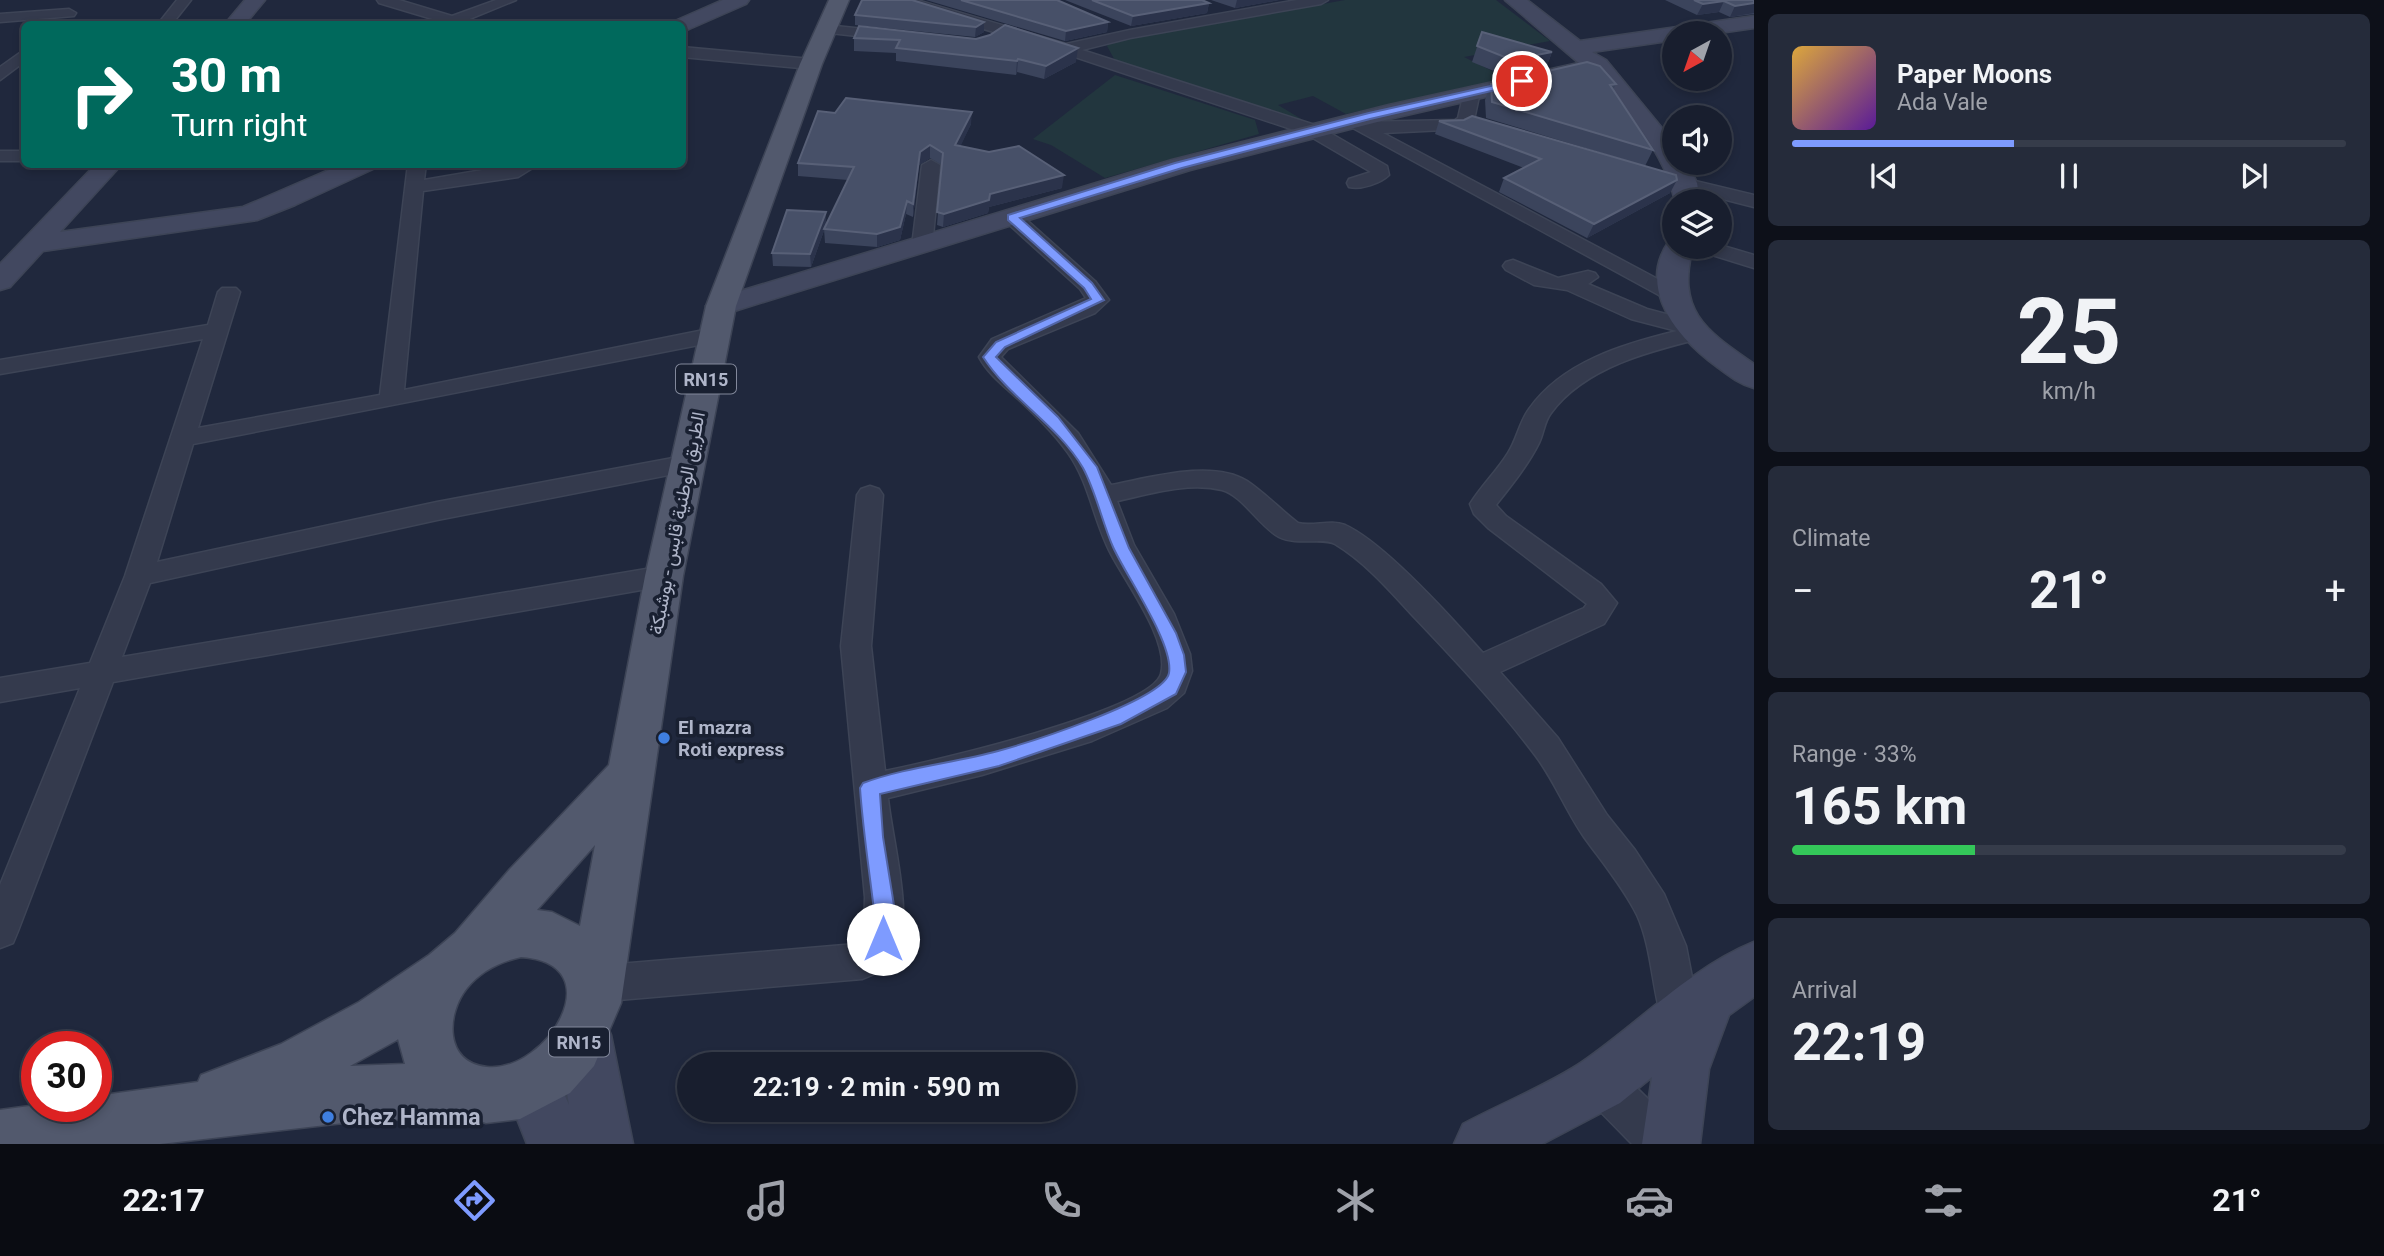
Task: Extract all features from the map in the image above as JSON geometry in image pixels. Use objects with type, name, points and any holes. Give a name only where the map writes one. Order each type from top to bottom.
[{"type":"main road","name":"الطريق الوطنية قابس - بوشبكة","points":[[591,1007],[664,576],[717,320],[811,64],[833,14]]},
{"type":"main road","name":"RN15","points":[[465,1091],[439,1074],[425,1048],[425,1016],[438,985],[631,774]]},
{"type":"main road","name":"RN15","points":[[0,1139],[179,1129],[361,1093],[465,1091],[497,1095],[532,1086],[563,1065],[591,1007],[590,974],[575,950],[551,936],[521,933],[489,941],[378,1021],[179,1129]]},
{"type":"street","points":[[0,18],[64,19],[82,0]]},
{"type":"street","points":[[167,21],[184,0]]},
{"type":"street","points":[[241,21],[256,0]]},
{"type":"street","points":[[384,0],[448,21]]},
{"type":"street","points":[[459,21],[509,0]]},
{"type":"street","points":[[686,23],[736,0]]},
{"type":"street","points":[[902,0],[1065,49],[1087,49],[1130,34],[1236,16],[1296,2],[1321,0]]},
{"type":"street","points":[[1515,0],[1598,65],[1629,99],[1665,147],[1685,189]]},
{"type":"street","points":[[1201,4],[1236,16]]},
{"type":"street","points":[[833,14],[908,38]]},
{"type":"street","points":[[1107,24],[1130,34]]},
{"type":"street","points":[[1578,48],[1751,24]]},
{"type":"street","points":[[983,43],[1002,30]]},
{"type":"street","points":[[1087,49],[1312,130],[1381,170],[1380,175],[1356,183]]},
{"type":"street","points":[[686,52],[811,64]]},
{"type":"street","points":[[0,75],[21,58]]},
{"type":"street","points":[[184,438],[391,400],[717,320],[922,246],[1179,165],[1312,130],[1355,124],[1472,92],[1598,65]]},
{"type":"street","points":[[1355,124],[1389,129],[1459,125],[1472,121],[1472,92]]},
{"type":"street","points":[[1355,124],[1675,296]]},
{"type":"street","points":[[0,156],[21,156]]},
{"type":"street","points":[[922,246],[931,165]]},
{"type":"street","points":[[0,281],[106,168]]},
{"type":"street","points":[[37,244],[248,214],[286,200],[352,168]]},
{"type":"street","points":[[391,400],[417,168]]},
{"type":"street","points":[[415,187],[518,172],[524,168]]},
{"type":"street","points":[[1639,173],[1677,189]]},
{"type":"street","points":[[1732,198],[1754,201]]},
{"type":"street","points":[[870,788],[999,758],[1115,719],[1170,690],[1178,672],[1175,655],[1154,607],[1121,548],[1090,467],[1071,442],[990,357],[1000,344],[1098,300],[1088,285],[1012,217]]},
{"type":"street","points":[[1732,255],[1754,262]]},
{"type":"street","points":[[1676,259],[1672,276],[1675,296],[1692,330]]},
{"type":"street","points":[[1572,285],[1614,263]]},
{"type":"street","points":[[1513,266],[1547,283],[1572,285],[1639,314],[1692,330],[1754,378]]},
{"type":"street","points":[[0,931],[139,576],[229,292]]},
{"type":"street","points":[[0,367],[217,330]]},
{"type":"street","points":[[1479,668],[1594,616],[1603,603],[1591,591],[1497,523],[1483,508],[1483,504],[1527,442],[1538,412],[1557,391],[1602,364],[1692,330]]},
{"type":"street","points":[[139,576],[437,511],[689,463]]},
{"type":"street","points":[[1100,496],[1203,480],[1226,481],[1236,486],[1289,530],[1302,534],[1336,532],[1357,545],[1402,586],[1479,668],[1547,747],[1595,825],[1623,861],[1651,906],[1695,1008],[1681,1069],[1671,1144]]},
{"type":"street","points":[[604,1144],[591,1007],[852,963],[871,956],[880,948],[886,924],[873,837],[856,646],[870,495]]},
{"type":"street","points":[[0,690],[664,576]]},
{"type":"street","points":[[1483,1144],[1600,1083],[1695,1008],[1754,967]]},
{"type":"street","points":[[1600,1083],[1661,1144]]},
{"type":"street","points":[[532,1086],[556,1144]]},
{"type":"shaded area","points":[[1345,0],[1496,0],[1550,41],[1464,57],[1506,78],[1346,114],[1313,96],[1278,105],[1308,123],[1118,66],[1107,46],[1111,42]]},
{"type":"shaded area","points":[[1115,75],[1255,120],[1259,134],[1105,178],[1051,145],[1033,139]]},
{"type":"building","points":[[862,0],[912,0],[984,22],[976,27],[855,15]]},
{"type":"building","points":[[961,0],[1057,0],[1108,22],[1066,31]]},
{"type":"building","points":[[1092,0],[1202,0],[1209,3],[1133,16]]},
{"type":"building","points":[[1694,0],[1754,0],[1754,3],[1735,6],[1724,1],[1703,4]]},
{"type":"building","points":[[1005,25],[1078,48],[1046,66],[1018,59],[896,48],[900,40],[854,38],[859,26],[976,39],[990,35]]},
{"type":"building","points":[[1482,32],[1552,52],[1512,60],[1477,46]]},
{"type":"building","points":[[1587,62],[1600,66],[1616,84],[1610,85],[1653,150],[1492,102],[1491,84]]},
{"type":"building","points":[[846,98],[972,112],[955,145],[989,152],[1019,146],[1064,175],[990,194],[989,200],[944,214],[937,212],[943,153],[930,145],[920,152],[913,204],[907,201],[900,227],[877,234],[824,229],[854,167],[798,163],[818,111],[835,113]]},
{"type":"building","points":[[1472,116],[1662,171],[1662,175],[1676,175],[1677,180],[1594,224],[1504,178],[1541,159],[1439,121],[1464,120]]},
{"type":"building","points":[[787,210],[826,212],[810,254],[772,253]]},
{"type":"place","name":"El mazra Roti express","points":[[664,738]]},
{"type":"place","name":"Chez Hamma","points":[[328,1117]]},
{"type":"route","points":[[883,939],[886,924],[873,837],[870,788],[999,758],[1115,719],[1170,690],[1178,672],[1167,633],[1121,548],[1090,467],[1053,420],[995,366],[990,357],[1000,344],[1087,308],[1098,300],[1088,285],[1012,217],[1179,165],[1369,116],[1522,81]]}]
